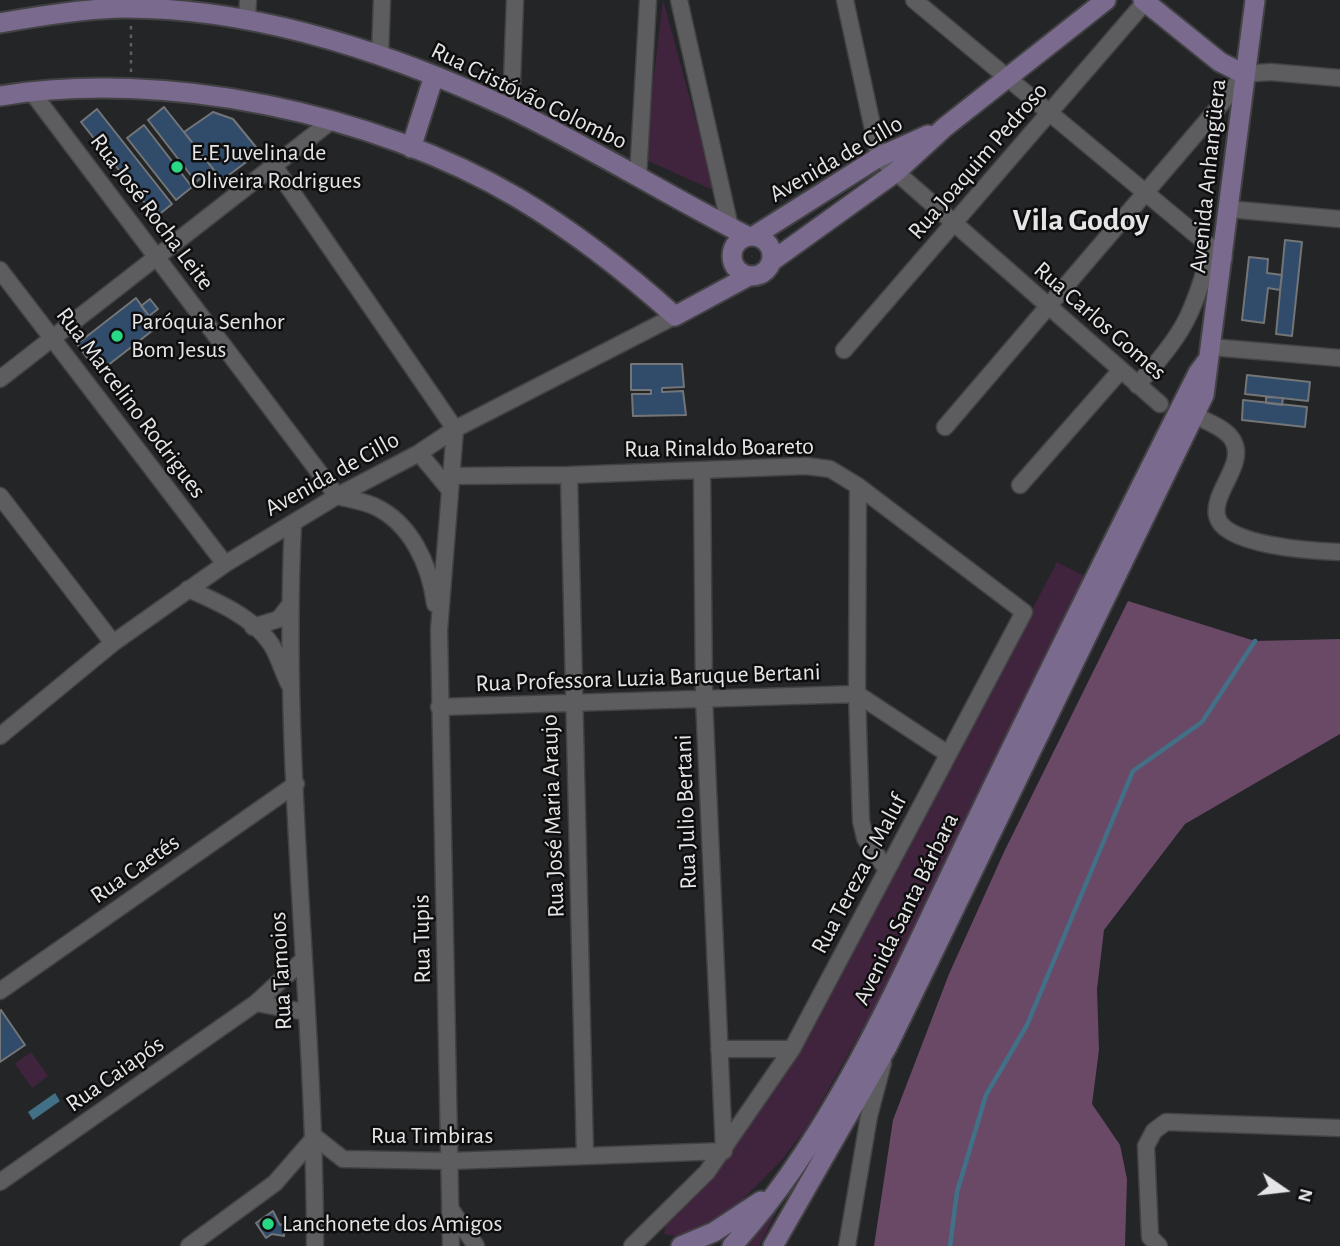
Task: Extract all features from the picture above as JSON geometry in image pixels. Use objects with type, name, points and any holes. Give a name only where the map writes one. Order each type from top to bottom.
[{"type":"main road","name":"Avenida de Cillo","points":[[772,261],[896,172],[945,127],[1106,0]]},
{"type":"main road","name":"Avenida Anhangüera","points":[[1103,580],[1196,416],[1204,395],[1211,352],[1218,253],[1228,209],[1255,0]]},
{"type":"main road","points":[[1144,1],[1220,62],[1244,74]]},
{"type":"main road","name":"Rua Cristóvão Colombo","points":[[0,23],[122,6],[247,20],[380,55],[511,109],[698,212],[743,233]]},
{"type":"main road","points":[[411,148],[434,76]]},
{"type":"main road","points":[[425,103],[460,86]]},
{"type":"main road","points":[[0,96],[31,91],[131,88],[226,98],[330,122],[411,148],[464,171],[526,204],[630,276],[675,316]]},
{"type":"main road","name":"Avenida de Cillo","points":[[743,233],[879,157],[945,127]]},
{"type":"main road","name":"Rua Cristóvão Colombo","points":[[698,212],[732,254]]},
{"type":"main road","points":[[714,295],[732,254],[743,233],[771,247],[772,261],[766,271],[749,276],[737,270],[732,254]]},
{"type":"main road","name":"Avenida de Cillo","points":[[675,316],[749,276]]},
{"type":"main road","name":"Avenida Anhangüera","points":[[1103,580],[1198,373],[1211,352]]},
{"type":"main road","name":"Avenida Santa Bárbara","points":[[773,1246],[887,1048],[1103,580]]},
{"type":"main road","name":"Avenida Santa Bárbara","points":[[732,1246],[782,1186],[860,1058],[1103,580]]},
{"type":"main road","points":[[681,1246],[731,1223],[782,1186]]},
{"type":"street","points":[[247,20],[248,0]]},
{"type":"street","points":[[380,55],[382,0]]},
{"type":"street","points":[[511,109],[516,0]]},
{"type":"street","points":[[638,177],[648,0]]},
{"type":"street","points":[[679,0],[743,233]]},
{"type":"street","points":[[845,0],[879,157]]},
{"type":"street","points":[[914,0],[1218,253],[1186,324],[1172,346],[1138,385]]},
{"type":"street","name":"Rua Joaquim Pedroso","points":[[844,350],[1050,114],[1144,1]]},
{"type":"street","points":[[945,426],[1244,74],[1270,72],[1340,78]]},
{"type":"street","name":"Rua José Rocha Leite","points":[[31,91],[158,255],[337,496]]},
{"type":"street","points":[[0,379],[330,122]]},
{"type":"street","name":"Rua Carlos Gomes","points":[[879,157],[1160,404]]},
{"type":"street","points":[[274,166],[455,429]]},
{"type":"street","points":[[1228,209],[1340,219]]},
{"type":"street","name":"Rua Marcelino Rodrigues","points":[[0,271],[225,564]]},
{"type":"street","name":"Avenida de Cillo","points":[[0,736],[113,643],[225,564],[337,496],[419,453],[455,429],[675,316]]},
{"type":"street","points":[[1211,352],[1340,358]]},
{"type":"street","points":[[1020,485],[1121,370]]},
{"type":"street","points":[[1196,416],[1222,430],[1232,439],[1236,449],[1235,459],[1217,502],[1216,515],[1221,527],[1233,536],[1282,547],[1340,552]]},
{"type":"street","name":"Rua Tupis","points":[[451,1246],[439,630],[455,429]]},
{"type":"street","points":[[419,453],[450,482]]},
{"type":"street","name":"Rua Rinaldo Boareto","points":[[450,482],[806,466],[830,469],[858,486],[1024,612]]},
{"type":"street","name":"Rua Julio Bertani","points":[[702,471],[704,698],[724,1151]]},
{"type":"street","name":"Rua José Maria Araujo","points":[[569,475],[572,701],[585,1155]]},
{"type":"street","points":[[858,486],[857,694],[861,821],[865,838],[887,870]]},
{"type":"street","points":[[0,496],[113,643]]},
{"type":"street","name":"Rua Tupis","points":[[337,496],[373,506],[392,518],[408,534],[422,556],[433,588],[439,630]]},
{"type":"street","name":"Rua Tamoios","points":[[293,523],[289,606],[302,961],[315,1137],[315,1246]]},
{"type":"street","points":[[422,556],[429,560],[444,561]]},
{"type":"street","name":"Rua Tamoios","points":[[188,589],[227,608],[270,643],[293,693]]},
{"type":"street","points":[[253,627],[279,620],[289,606]]},
{"type":"street","name":"Rua Tereza C Maluf","points":[[632,1246],[684,1197],[724,1151],[792,1049],[1024,612]]},
{"type":"street","points":[[857,694],[948,754]]},
{"type":"street","name":"Rua Professora Luzia Baruque Bertani","points":[[439,707],[857,694]]},
{"type":"street","name":"Rua Caetés","points":[[0,991],[296,784]]},
{"type":"street","name":"Rua Caiapós","points":[[0,1182],[256,1003],[302,961]]},
{"type":"street","points":[[256,1003],[305,1012]]},
{"type":"street","points":[[847,1246],[869,1116],[887,1048]]},
{"type":"street","points":[[719,1049],[792,1049]]},
{"type":"street","points":[[1158,1246],[1150,1237],[1146,1146],[1154,1130],[1166,1122],[1340,1128]]},
{"type":"street","points":[[189,1246],[275,1182],[315,1137]]},
{"type":"street","name":"Rua Timbiras","points":[[315,1137],[343,1159],[450,1161],[724,1151]]},
{"type":"street","points":[[452,1211],[476,1246]]},
{"type":"path","points":[[122,6],[131,88]]},
{"type":"shaded area","points":[[663,0],[715,191],[644,159]]},
{"type":"shaded area","points":[[1057,562],[1094,581],[898,966],[807,1127],[781,1161],[725,1217],[683,1237],[664,1234],[666,1217],[726,1157],[808,1039]]},
{"type":"shaded area","points":[[1128,601],[1255,641],[1340,639],[1340,734],[1185,824],[1104,930],[1097,989],[1099,1050],[1092,1104],[1120,1145],[1127,1179],[1125,1246],[874,1246],[893,1120],[949,974],[1004,852]]},
{"type":"shaded area","points":[[31,1052],[48,1076],[32,1088],[15,1064]]},
{"type":"shaded area","points":[[780,1205],[759,1246],[743,1246]]},
{"type":"water","points":[[55,1093],[60,1101],[33,1120],[28,1112]]},
{"type":"building","points":[[164,107],[213,169],[196,182],[148,120]]},
{"type":"building","points":[[97,109],[172,204],[156,217],[81,122]]},
{"type":"building","points":[[213,112],[233,119],[260,152],[222,180],[184,132]]},
{"type":"building","points":[[144,125],[192,187],[176,200],[127,138]]},
{"type":"building","points":[[1285,240],[1302,242],[1292,336],[1276,334]]},
{"type":"building","points":[[1249,257],[1268,259],[1267,273],[1282,275],[1280,290],[1268,288],[1264,323],[1242,320]]},
{"type":"building","name":"Paróquia Senhor Bom Jesus","points":[[136,298],[157,327],[98,373],[77,344]]},
{"type":"building","points":[[150,299],[158,309],[149,316],[141,306]]},
{"type":"building","points":[[631,364],[682,364],[684,387],[662,388],[662,392],[683,391],[686,415],[633,416],[632,394],[651,394],[651,390],[631,390]]},
{"type":"building","points":[[1247,375],[1310,382],[1308,401],[1245,394]]},
{"type":"building","points":[[1266,397],[1283,398],[1282,405],[1266,403]]},
{"type":"building","points":[[1243,400],[1307,407],[1305,427],[1242,420]]},
{"type":"building","points":[[0,1011],[25,1045],[0,1062]]},
{"type":"building","name":"Lanchonete dos Amigos","points":[[273,1211],[280,1225],[285,1223],[284,1236],[272,1234],[266,1238],[256,1223]]},
{"type":"waterway","points":[[950,1246],[957,1192],[986,1095],[1027,1025],[1133,771],[1202,722],[1255,641]]},
{"type":"place","name":"E.E Juvelina de Oliveira Rodrigues","points":[[177,167]]},
{"type":"place","name":"Paróquia Senhor Bom Jesus","points":[[117,336]]},
{"type":"place","name":"Lanchonete dos Amigos","points":[[268,1224]]},
{"type":"district","name":"Vila Godoy","points":[[1081,220]]}]
